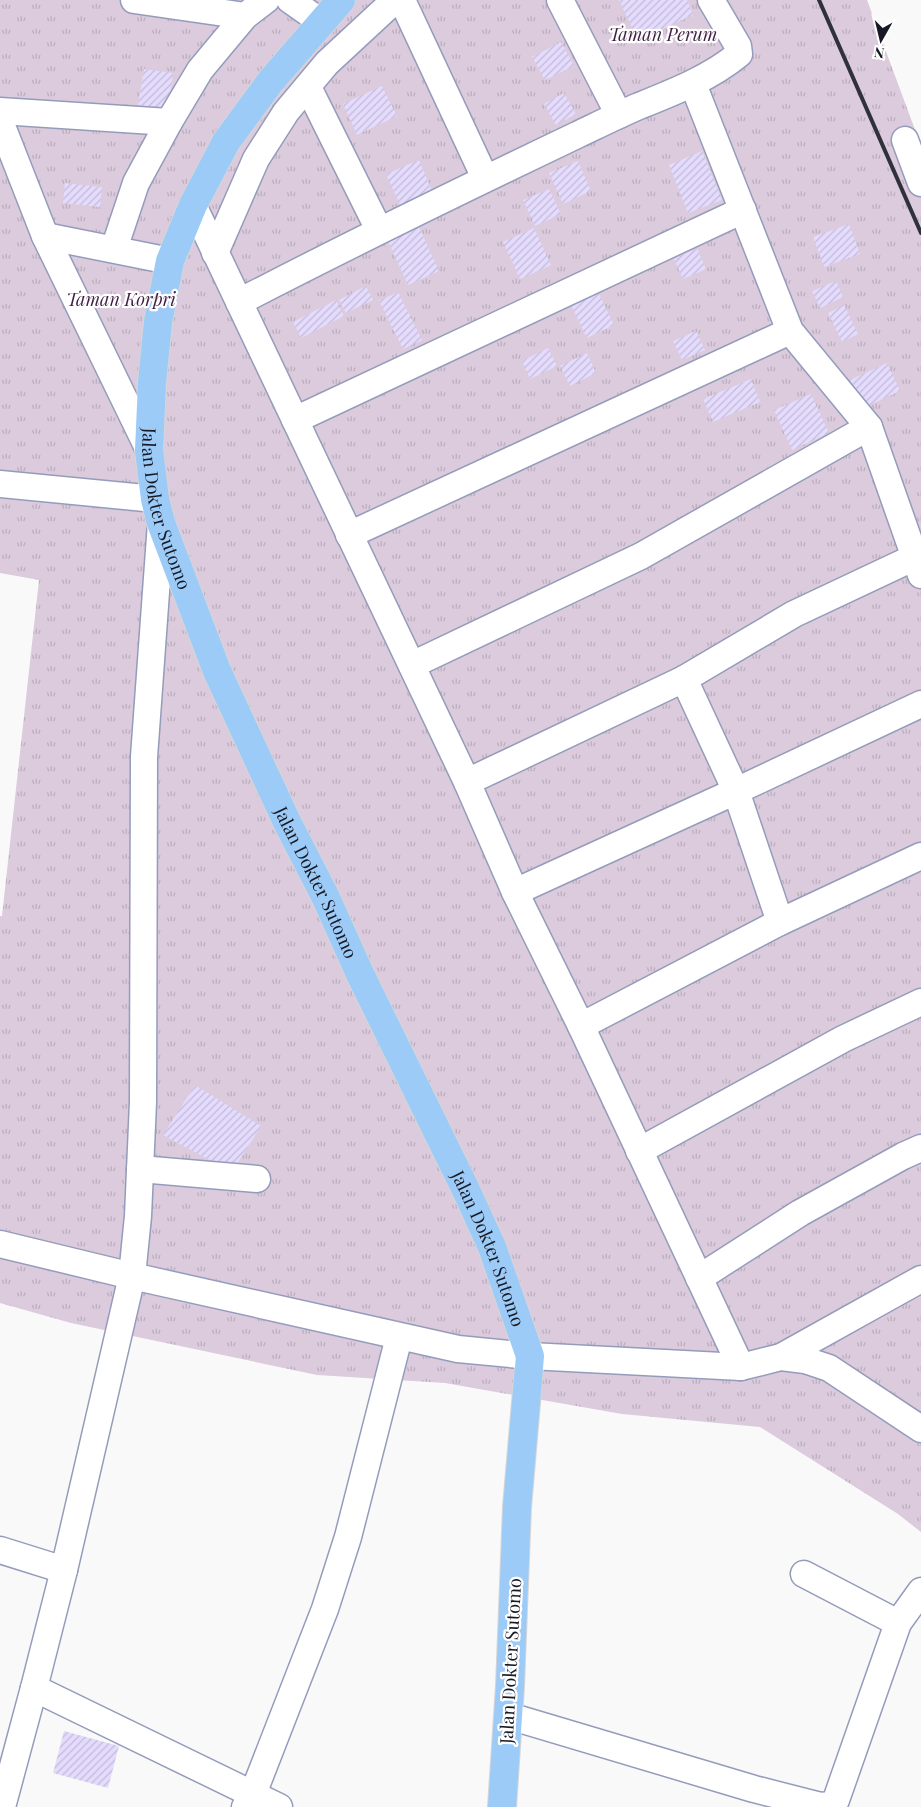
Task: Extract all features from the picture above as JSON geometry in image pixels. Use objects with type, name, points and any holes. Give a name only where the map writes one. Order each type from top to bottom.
[{"type":"main road","name":"Jalan Dokter Sutomo","points":[[342,0],[270,82],[226,142],[193,205],[170,261],[158,322],[153,374],[150,450],[158,511],[217,672],[287,822],[326,898],[360,974],[477,1215],[497,1262],[530,1356],[517,1507],[509,1716],[502,1807]]},
{"type":"street","points":[[134,0],[245,16]]},
{"type":"street","points":[[114,249],[136,183],[200,70],[245,16],[266,0]]},
{"type":"street","points":[[290,0],[321,22]]},
{"type":"street","points":[[215,253],[256,159],[286,112],[327,63],[395,0]]},
{"type":"street","points":[[402,0],[485,178]]},
{"type":"street","points":[[560,0],[619,115]]},
{"type":"street","points":[[239,302],[485,178],[619,115],[693,84],[739,54],[738,46],[711,0]]},
{"type":"street","points":[[467,782],[684,678],[794,614],[918,566],[869,427],[790,331],[693,84]]},
{"type":"street","points":[[308,87],[379,230]]},
{"type":"street","points":[[0,111],[169,122]]},
{"type":"street","points":[[0,122],[46,236],[150,450]]},
{"type":"street","points":[[905,140],[921,183]]},
{"type":"street","points":[[193,205],[412,665],[467,782],[515,892],[741,1367]]},
{"type":"street","points":[[295,420],[743,210]]},
{"type":"street","points":[[46,236],[170,261]]},
{"type":"street","points":[[349,535],[790,331]]},
{"type":"street","points":[[412,665],[641,556],[869,427]]},
{"type":"street","points":[[0,484],[158,511],[144,757],[143,1102],[138,1216],[132,1276],[64,1570],[2,1807]]},
{"type":"street","points":[[684,678],[736,791],[780,922]]},
{"type":"street","points":[[515,892],[921,704]]},
{"type":"street","points":[[580,1026],[780,922],[921,856]]},
{"type":"street","points":[[639,1151],[843,1039],[921,1002]]},
{"type":"street","points":[[699,1278],[800,1213],[921,1148]]},
{"type":"street","points":[[140,1168],[258,1179]]},
{"type":"street","points":[[0,1244],[132,1276],[458,1349],[530,1356],[741,1367],[781,1357],[903,1288],[921,1280]]},
{"type":"street","points":[[249,1801],[325,1609],[342,1555],[399,1336]]},
{"type":"street","points":[[781,1357],[805,1360],[829,1368],[921,1429]]},
{"type":"street","points":[[0,1550],[64,1570]]},
{"type":"street","points":[[804,1574],[898,1623]]},
{"type":"street","points":[[509,1716],[754,1789],[821,1806],[830,1805],[836,1800],[898,1623],[921,1591]]},
{"type":"street","points":[[34,1688],[249,1801],[279,1807]]},
{"type":"green space","points":[[0,0],[867,0],[921,146],[921,1532],[898,1514],[760,1427],[622,1414],[445,1383],[317,1375],[71,1323],[0,1303],[0,916],[2,916],[39,580],[0,573]]},
{"type":"building","points":[[619,0],[687,0],[693,15],[638,40]]},
{"type":"building","points":[[561,42],[574,66],[545,80],[532,57]]},
{"type":"building","points":[[144,69],[173,73],[168,109],[138,105]]},
{"type":"building","points":[[382,86],[397,116],[357,135],[343,104]]},
{"type":"building","points":[[564,93],[576,114],[556,125],[544,104]]},
{"type":"building","points":[[702,151],[722,200],[688,213],[669,165]]},
{"type":"building","points":[[419,160],[432,191],[400,205],[386,174]]},
{"type":"building","points":[[578,161],[591,191],[563,204],[549,173]]},
{"type":"building","points":[[65,183],[102,187],[100,207],[63,203]]},
{"type":"building","points":[[549,189],[561,214],[535,226],[523,200]]},
{"type":"building","points":[[849,224],[860,254],[824,267],[813,237]]},
{"type":"building","points":[[418,225],[439,271],[408,285],[387,239]]},
{"type":"building","points":[[534,228],[551,265],[520,279],[503,242]]},
{"type":"building","points":[[697,248],[706,269],[683,279],[674,259]]},
{"type":"building","points":[[836,281],[843,297],[820,308],[812,291]]},
{"type":"building","points":[[366,286],[373,300],[346,313],[339,300]]},
{"type":"building","points":[[398,292],[422,340],[403,349],[379,301]]},
{"type":"building","points":[[598,292],[614,325],[587,338],[571,305]]},
{"type":"building","points":[[336,300],[344,316],[301,338],[293,322]]},
{"type":"building","points":[[844,305],[858,334],[842,342],[828,313]]},
{"type":"building","points":[[696,331],[705,350],[682,360],[673,341]]},
{"type":"building","points":[[548,348],[557,366],[530,379],[522,361]]},
{"type":"building","points":[[587,353],[596,373],[570,386],[560,366]]},
{"type":"building","points":[[887,363],[900,391],[863,408],[850,380]]},
{"type":"building","points":[[751,379],[760,402],[713,422],[703,399]]},
{"type":"building","points":[[811,394],[829,433],[792,450],[774,410]]},
{"type":"building","points":[[195,1085],[261,1126],[232,1172],[163,1135]]},
{"type":"building","points":[[64,1731],[119,1746],[108,1788],[53,1773]]},
{"type":"railway","points":[[819,0],[921,233]]},
{"type":"park label","name":"Taman Perum","points":[[663,34]]},
{"type":"park label","name":"Taman Korpri","points":[[121,299]]}]
